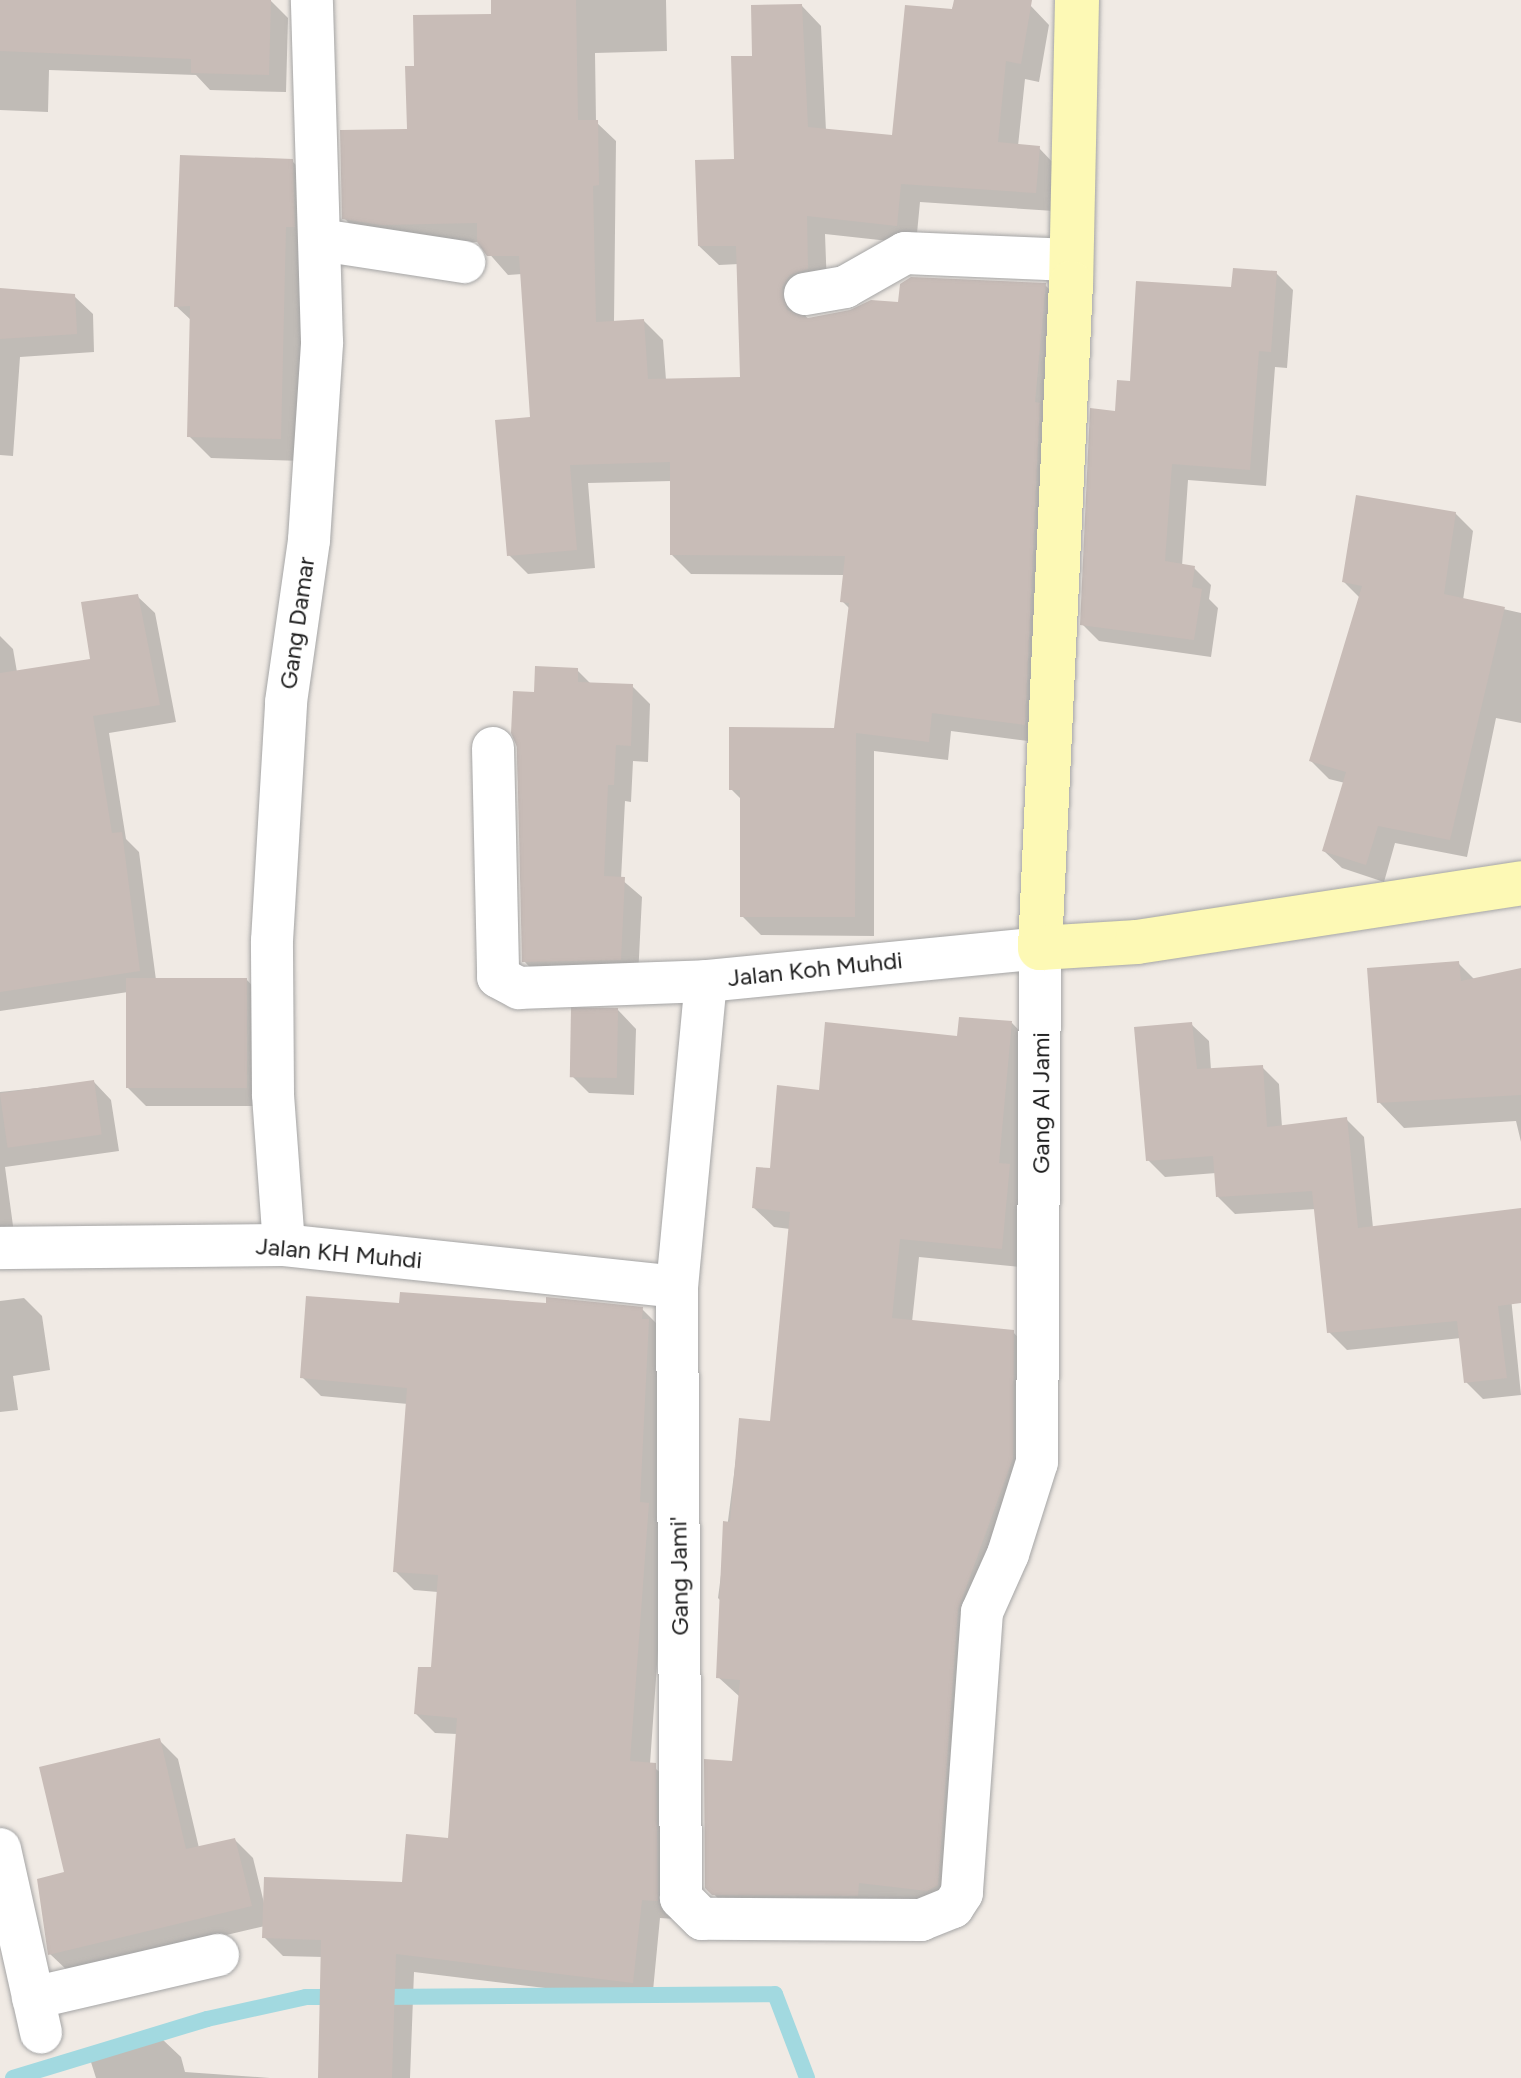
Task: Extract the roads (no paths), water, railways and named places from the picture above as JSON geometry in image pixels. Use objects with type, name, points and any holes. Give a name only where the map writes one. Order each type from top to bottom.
[{"type":"main road","points":[[1077,0],[1071,260],[1040,948],[1137,942],[1521,883]]},
{"type":"street","name":"Gang Damar","points":[[284,1245],[273,1094],[272,941],[286,702],[309,540],[322,342],[312,0]]},
{"type":"street","points":[[320,240],[464,262]]},
{"type":"street","points":[[805,294],[845,287],[905,253],[1071,260]]},
{"type":"street","points":[[493,748],[498,977],[519,988],[706,981]]},
{"type":"street","name":"Jalan Koh Muhdi","points":[[677,1287],[706,981],[1040,948]]},
{"type":"street","name":"Gang Al Jami","points":[[682,1865],[681,1898],[689,1912],[702,1919],[921,1920],[953,1907],[962,1893],[982,1612],[1008,1554],[1037,1462],[1042,1258],[1040,948]]},
{"type":"street","name":"Jalan KH Muhdi","points":[[0,1248],[284,1245],[677,1287]]},
{"type":"street","name":"Gang Jami'","points":[[677,1287],[682,1865]]},
{"type":"street","points":[[0,1849],[37,2015],[218,1955]]},
{"type":"waterway","points":[[376,1997],[775,1994],[807,2078]]},
{"type":"waterway","points":[[13,2078],[207,2019],[306,1997],[341,1997]]}]
